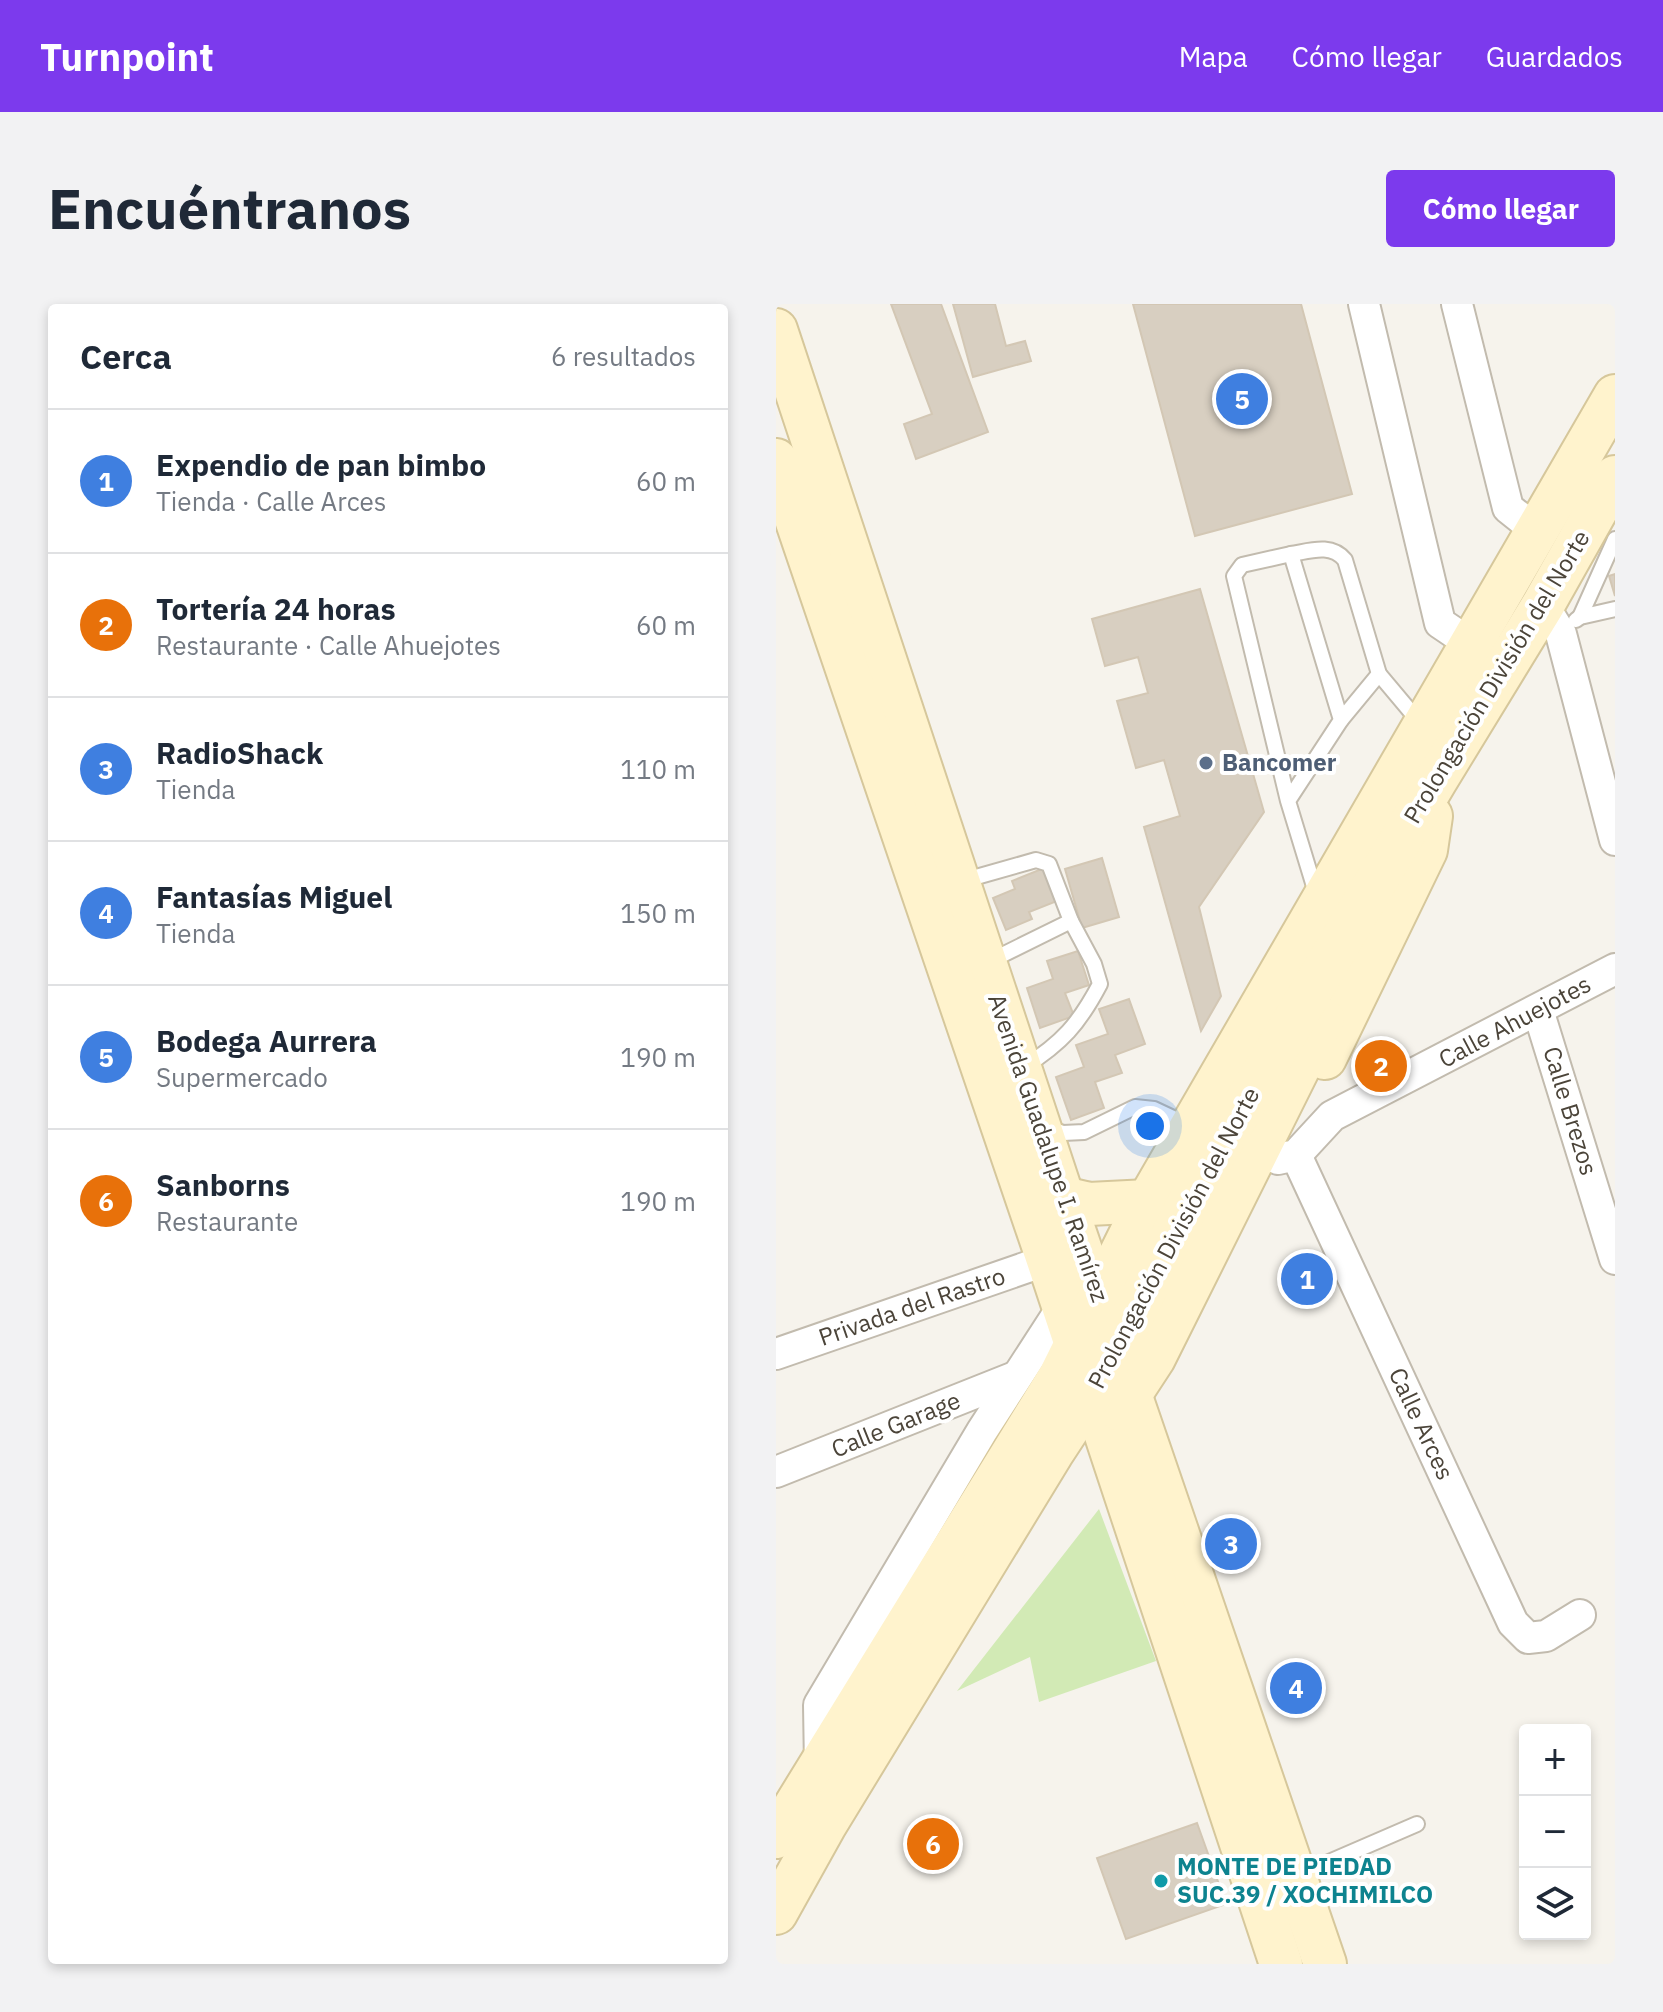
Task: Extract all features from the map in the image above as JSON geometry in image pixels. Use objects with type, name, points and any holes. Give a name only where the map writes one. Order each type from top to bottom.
[{"type":"main road","name":"Avenida Guadalupe I. Ramírez","points":[[776,330],[786,394],[959,882],[1063,1198],[1065,1254]]},
{"type":"main road","name":"Prolongación División del Norte","points":[[776,1837],[1060,1376],[1148,1201],[1615,396]]},
{"type":"main road","points":[[1274,1160],[1399,863],[1403,835],[1396,812],[1563,519],[1589,441]]},
{"type":"main road","name":"Avenida Guadalupe I. Ramírez","points":[[776,460],[1065,1254],[1281,1964]]},
{"type":"main road","name":"Prolongación División del Norte","points":[[1088,1324],[1203,1174],[1436,780],[1561,619],[1607,530],[1615,477]]},
{"type":"main road","points":[[1274,1160],[1426,850],[1436,780]]},
{"type":"main road","name":"Prolongación División del Norte","points":[[776,1913],[825,1825],[1037,1480],[1116,1418],[1274,1160]]},
{"type":"main road","points":[[1063,1198],[1089,1204],[1148,1201]]},
{"type":"main road","name":"Avenida Guadalupe I. Ramírez","points":[[1116,1418],[1295,1876],[1325,1964]]},
{"type":"main road","points":[[1037,1480],[1068,1460],[1116,1418]]},
{"type":"street","name":"Prolongación División del Norte","points":[[1364,304],[1440,623],[1471,644]]},
{"type":"street","points":[[1457,304],[1508,508],[1537,531]]},
{"type":"street","points":[[1561,619],[1615,840]]},
{"type":"street","name":"Calle Ahuejotes","points":[[1274,1160],[1332,1116],[1615,969]]},
{"type":"street","name":"Calle Brezos","points":[[1538,1010],[1615,1259]]},
{"type":"street","name":"Calle Arces","points":[[1274,1160],[1513,1623],[1528,1638],[1546,1636],[1580,1615]]},
{"type":"street","name":"Privada del Rastro","points":[[777,1351],[1065,1254]]},
{"type":"street","points":[[825,1825],[819,1705],[1015,1377],[1088,1324]]},
{"type":"street","name":"Calle Garage","points":[[776,1472],[1015,1377]]},
{"type":"lane","points":[[1320,905],[1288,801],[1234,576],[1242,565],[1291,554],[1331,549],[1338,552],[1345,560],[1379,674],[1423,727]]},
{"type":"lane","points":[[1291,554],[1341,720]]},
{"type":"lane","points":[[1561,619],[1615,609]]},
{"type":"lane","points":[[1288,801],[1341,720],[1379,674]]},
{"type":"lane","points":[[959,882],[1036,860],[1049,864],[1071,921],[1094,964],[1100,984],[1087,1010],[1060,1043],[1021,1069]]},
{"type":"lane","points":[[986,963],[1071,921]]},
{"type":"lane","points":[[1039,1125],[1063,1133],[1084,1132],[1135,1107],[1154,1109],[1192,1127]]},
{"type":"lane","points":[[1295,1876],[1417,1824]]},
{"type":"green space","points":[[1099,1509],[1156,1661],[1039,1702],[1030,1657],[957,1691]]},
{"type":"building","points":[[891,304],[941,304],[988,432],[916,459],[904,424],[932,414]]},
{"type":"building","points":[[953,304],[995,304],[1006,346],[1025,341],[1031,361],[973,377]]},
{"type":"building","points":[[1133,304],[1301,304],[1352,494],[1195,536]]},
{"type":"building","points":[[1615,574],[1615,596],[1609,576]]},
{"type":"building","points":[[1200,589],[1264,812],[1199,907],[1221,996],[1201,1031],[1144,827],[1180,816],[1164,760],[1136,768],[1117,701],[1148,693],[1138,657],[1105,666],[1092,619]]},
{"type":"building","points":[[1102,858],[1119,917],[1082,928],[1065,869]]},
{"type":"building","points":[[1044,868],[1057,901],[1029,912],[1032,919],[1006,930],[993,898],[1015,889],[1012,881]]},
{"type":"building","points":[[1078,951],[1089,985],[1065,993],[1074,1016],[1040,1028],[1027,988],[1053,979],[1047,961]]},
{"type":"building","points":[[1129,999],[1145,1044],[1115,1055],[1122,1073],[1095,1082],[1104,1108],[1071,1120],[1056,1077],[1084,1067],[1076,1045],[1108,1034],[1099,1009]]},
{"type":"building","name":"MONTE DE PIEDAD SUC.39 / XOCHIMILCO","points":[[1197,1823],[1226,1904],[1126,1939],[1097,1858]]},
{"type":"place","name":"Bodega Aurrera","points":[[1242,399]]},
{"type":"place","name":"Bancomer","points":[[1206,763]]},
{"type":"place","name":"Tortería 24 horas","points":[[1381,1066]]},
{"type":"place","name":"Expendio de pan bimbo","points":[[1307,1279]]},
{"type":"place","name":"RadioShack","points":[[1231,1544]]},
{"type":"place","name":"Fantasías Miguel","points":[[1296,1688]]},
{"type":"place","name":"Sanborns","points":[[933,1844]]},
{"type":"place","name":"MONTE DE PIEDAD SUC.39 / XOCHIMILCO","points":[[1161,1881]]}]
